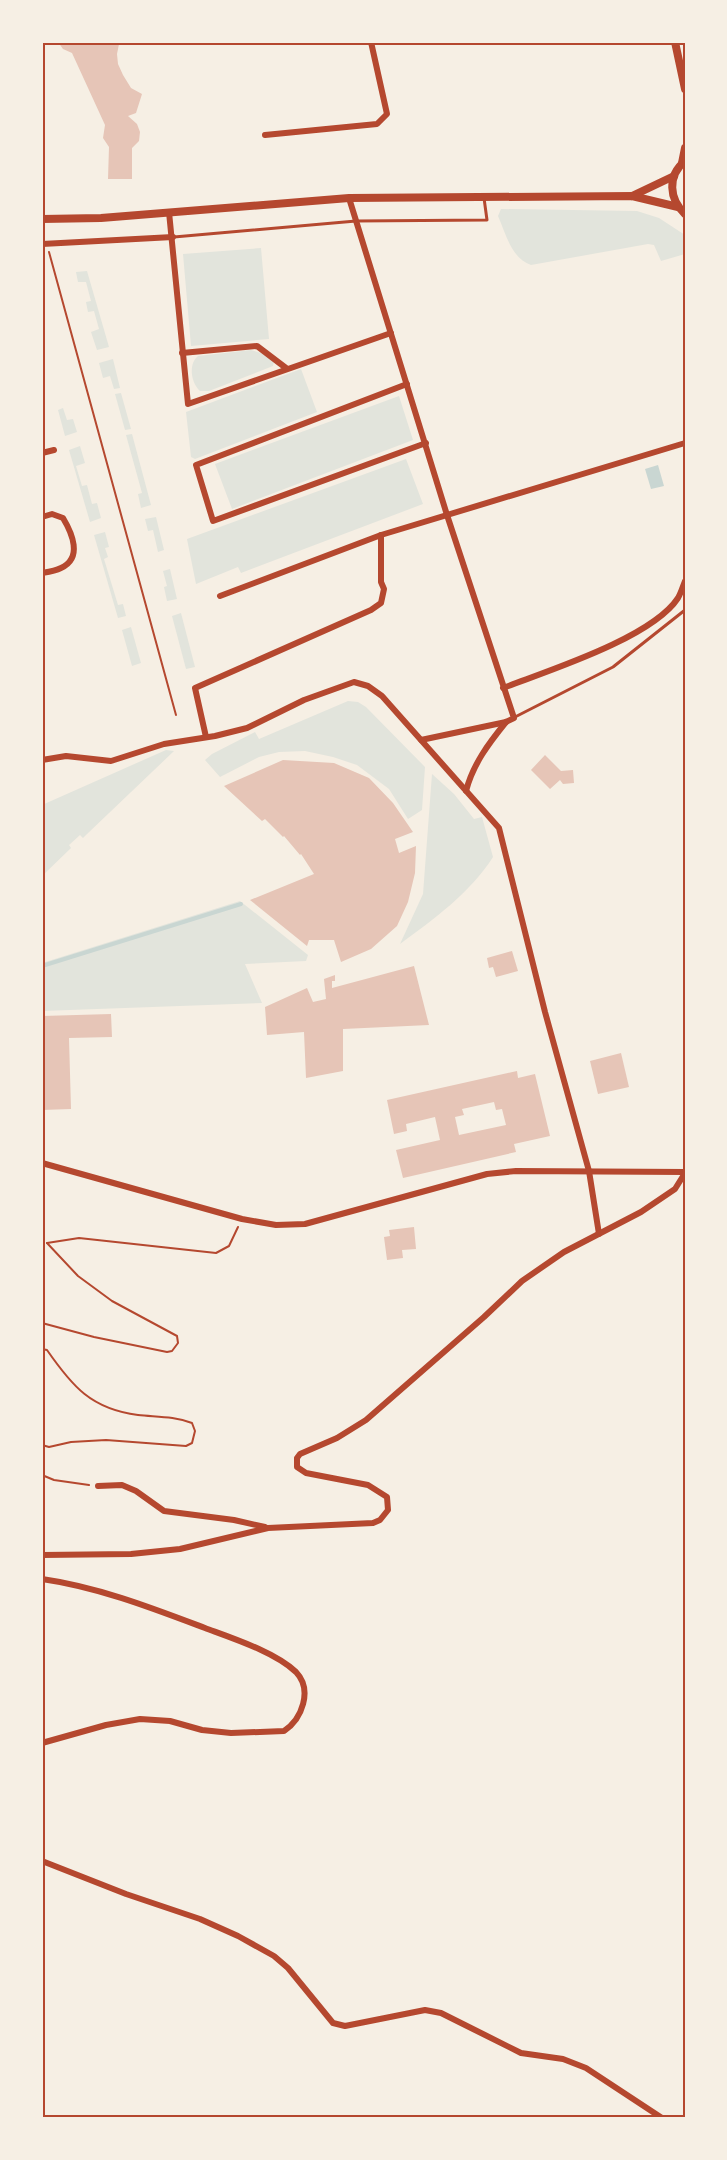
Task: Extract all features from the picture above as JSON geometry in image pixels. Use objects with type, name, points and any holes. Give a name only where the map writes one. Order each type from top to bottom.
[{"type":"main road","points":[[675,42],[685,88]]},
{"type":"main road","points":[[685,148],[684,162],[674,176],[672,187],[678,207],[685,214]]},
{"type":"main road","points":[[632,196],[674,176]]},
{"type":"main road","points":[[42,219],[101,218],[349,198],[632,196],[678,207]]},
{"type":"street","points":[[265,135],[377,124],[387,114],[371,42]]},
{"type":"street","points":[[349,198],[502,688],[514,718],[506,722],[421,740]]},
{"type":"street","points":[[169,212],[188,404],[391,333]]},
{"type":"street","points":[[44,243],[173,237]]},
{"type":"street","points":[[182,353],[257,346],[286,368]]},
{"type":"street","points":[[407,384],[196,465],[213,521],[426,443]]},
{"type":"street","points":[[220,596],[381,535],[685,443]]},
{"type":"street","points":[[42,453],[54,450]]},
{"type":"street","points":[[42,517],[52,514],[63,518],[71,531],[75,547],[70,561],[62,568],[42,573]]},
{"type":"street","points":[[206,737],[195,688],[371,610],[381,603],[384,589],[381,582],[381,535]]},
{"type":"street","points":[[502,688],[584,658],[634,634],[663,613],[677,599],[685,581]]},
{"type":"street","points":[[42,760],[66,756],[111,760],[164,744],[247,728],[304,700],[354,682],[368,686],[382,696],[499,828],[544,1012],[589,1171],[599,1234]]},
{"type":"street","points":[[466,791],[470,777],[486,746],[506,722]]},
{"type":"street","points":[[42,1163],[242,1219],[276,1225],[305,1224],[487,1174],[516,1171],[685,1173]]},
{"type":"street","points":[[42,1555],[131,1554],[180,1549],[268,1528],[373,1523],[380,1520],[388,1510],[387,1497],[368,1485],[301,1470],[297,1467],[296,1462],[300,1454],[337,1438],[366,1420],[522,1281],[556,1258],[641,1212],[675,1189],[685,1173]]},
{"type":"street","points":[[98,1486],[123,1485],[164,1510],[234,1520],[268,1528]]},
{"type":"street","points":[[42,1579],[65,1582],[144,1606],[243,1642],[295,1671],[302,1680],[304,1694],[300,1716],[284,1731],[231,1733],[202,1730],[170,1721],[140,1719],[106,1725],[42,1743]]},
{"type":"street","points":[[42,1861],[126,1894],[200,1919],[274,1956],[288,1968],[333,2023],[345,2026],[424,2010],[441,2013],[521,2054],[563,2059],[586,2068],[662,2118]]},
{"type":"lane","points":[[173,237],[356,221],[487,220],[484,197]]},
{"type":"lane","points":[[514,718],[614,667],[685,610]]},
{"type":"path","points":[[44,243],[176,715]]},
{"type":"path","points":[[42,1323],[94,1337],[172,1351],[178,1343],[177,1336],[128,1312],[112,1301],[78,1276],[46,1243],[79,1238],[216,1253],[224,1251],[228,1246],[242,1219]]},
{"type":"path","points":[[42,1349],[47,1350],[81,1393],[107,1407],[134,1415],[179,1418],[192,1423],[195,1431],[192,1443],[186,1446],[106,1440],[71,1442],[49,1447],[42,1445]]},
{"type":"path","points":[[42,1475],[54,1480],[98,1486]]},
{"type":"shaded area","points":[[501,209],[637,211],[659,218],[685,235],[685,254],[661,261],[654,245],[648,244],[531,265],[524,262],[510,245],[498,216]]},
{"type":"shaded area","points":[[261,248],[269,339],[191,346],[183,254]]},
{"type":"shaded area","points":[[87,271],[109,347],[97,350],[91,332],[99,329],[94,311],[88,312],[86,302],[91,301],[86,282],[78,282],[76,272]]},
{"type":"shaded area","points":[[251,350],[274,361],[273,366],[209,391],[200,391],[197,388],[192,368],[198,356]]},
{"type":"shaded area","points":[[113,359],[120,388],[114,389],[110,376],[103,378],[99,363]]},
{"type":"shaded area","points":[[301,369],[317,412],[195,459],[191,457],[186,412]]},
{"type":"shaded area","points":[[121,393],[131,429],[125,430],[115,394]]},
{"type":"shaded area","points":[[399,396],[413,440],[232,509],[215,464]]},
{"type":"shaded area","points":[[63,408],[67,420],[73,419],[77,432],[65,436],[58,410]]},
{"type":"shaded area","points":[[132,434],[151,505],[141,508],[138,494],[142,493],[126,435]]},
{"type":"shaded area","points":[[80,446],[85,463],[76,466],[82,486],[87,485],[92,504],[97,503],[101,518],[90,522],[69,450]]},
{"type":"shaded area","points":[[406,459],[423,504],[241,573],[238,567],[196,584],[187,539]]},
{"type":"shaded area","points":[[658,465],[664,486],[651,489],[645,469]]},
{"type":"shaded area","points":[[156,517],[164,550],[158,552],[153,530],[148,531],[145,519]]},
{"type":"shaded area","points":[[105,532],[109,547],[105,548],[108,557],[104,559],[118,605],[123,604],[126,616],[118,618],[94,535]]},
{"type":"shaded area","points":[[170,569],[177,599],[167,601],[164,587],[167,586],[163,571]]},
{"type":"shaded area","points":[[181,613],[195,667],[186,669],[172,616]]},
{"type":"shaded area","points":[[131,627],[141,663],[132,666],[122,630]]},
{"type":"shaded area","points":[[348,701],[358,702],[366,707],[425,767],[422,810],[408,819],[389,789],[357,765],[333,757],[305,751],[279,752],[259,757],[220,777],[205,760],[212,754],[255,732],[259,739]]},
{"type":"shaded area","points":[[166,750],[174,751],[83,838],[80,835],[69,845],[71,848],[42,876],[42,805]]},
{"type":"shaded area","points":[[432,774],[454,794],[474,819],[482,817],[493,857],[462,894],[400,944],[423,894]]},
{"type":"shaded area","points":[[240,901],[308,955],[306,961],[245,964],[262,1003],[42,1011],[42,963]]},
{"type":"building","points":[[58,42],[114,42],[119,44],[118,64],[123,75],[131,88],[142,94],[136,113],[128,116],[137,124],[140,132],[139,141],[132,148],[132,179],[108,179],[109,147],[103,138],[105,125],[72,53],[63,49]]},
{"type":"building","points":[[545,755],[561,771],[573,770],[574,783],[563,784],[560,780],[550,789],[531,770]]},
{"type":"building","points":[[283,760],[334,763],[369,778],[393,803],[413,832],[395,839],[399,853],[416,846],[415,873],[408,902],[397,926],[371,949],[341,962],[334,940],[309,940],[307,946],[250,900],[314,874],[301,854],[284,836],[265,819],[262,821],[224,786]]},
{"type":"building","points":[[512,951],[518,971],[496,977],[493,967],[489,968],[487,958]]},
{"type":"building","points":[[414,966],[429,1025],[343,1029],[343,1071],[306,1078],[304,1032],[267,1035],[265,1007],[307,988],[313,1002],[326,999],[324,979],[335,975],[332,988]]},
{"type":"building","points":[[111,1014],[112,1037],[69,1038],[71,1109],[42,1110],[42,1016]]},
{"type":"building","points":[[621,1053],[629,1087],[598,1094],[590,1061]]},
{"type":"building","points":[[517,1071],[518,1078],[535,1074],[550,1136],[514,1144],[516,1152],[403,1178],[396,1150],[440,1140],[435,1117],[406,1124],[407,1131],[394,1134],[387,1100]],"holes":[[[494,1102],[496,1110],[502,1109],[506,1125],[459,1135],[455,1117],[464,1115],[462,1109]]]},
{"type":"building","points":[[414,1227],[416,1249],[402,1250],[403,1258],[387,1260],[384,1237],[390,1236],[389,1230]]},
{"type":"waterway","points":[[42,966],[241,904]]}]
